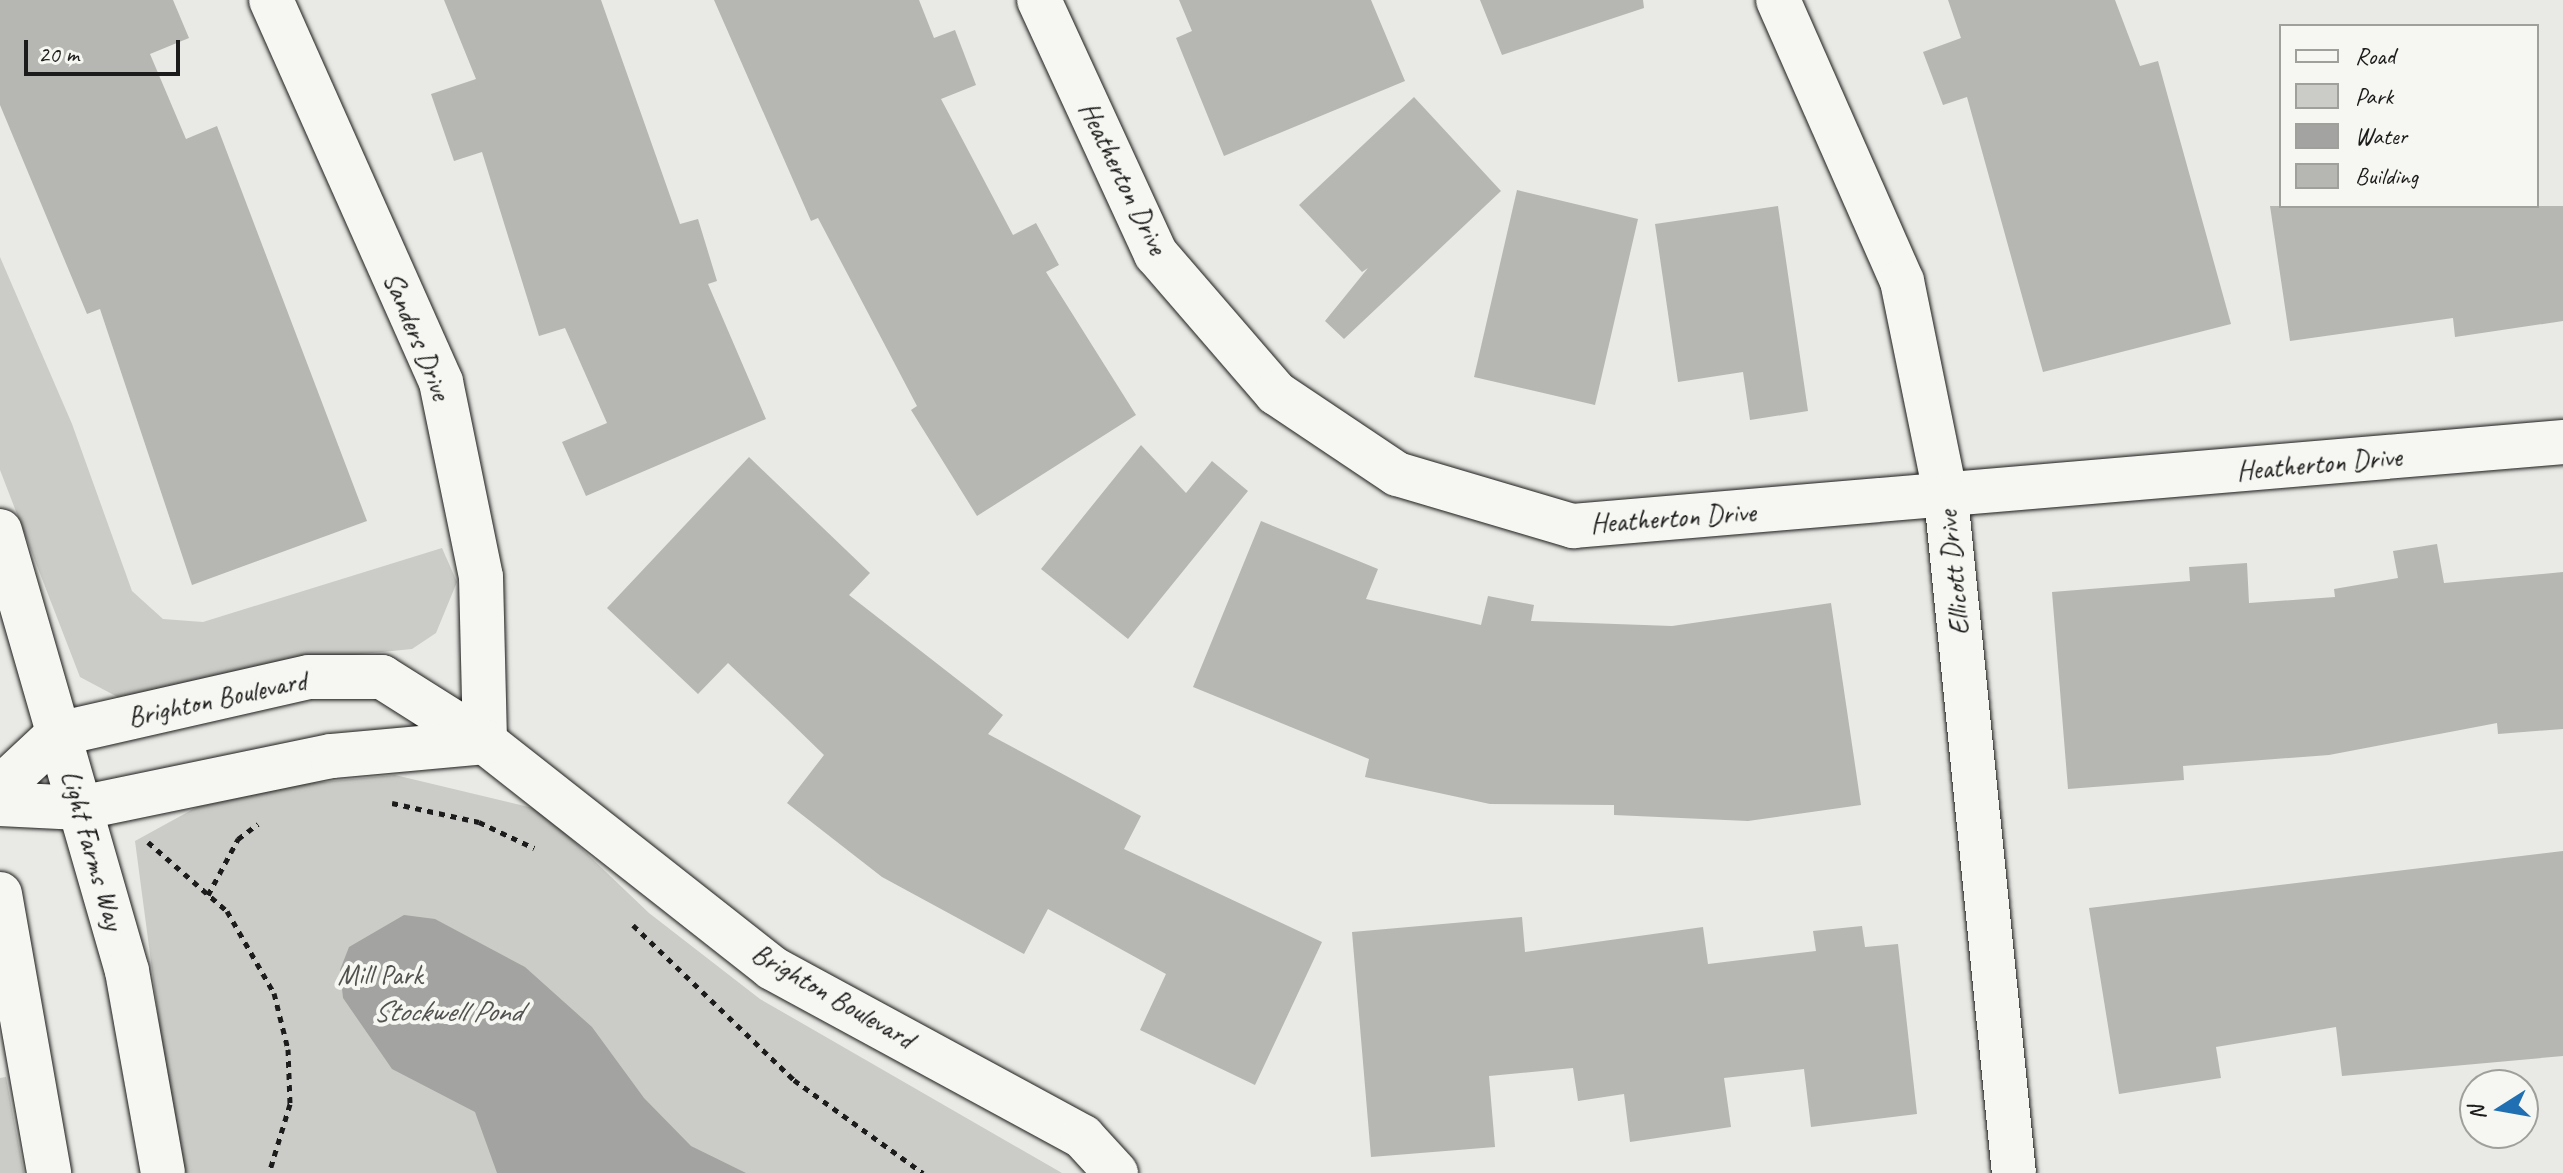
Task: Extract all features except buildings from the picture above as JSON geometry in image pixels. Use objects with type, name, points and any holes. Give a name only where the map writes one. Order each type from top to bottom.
[{"type":"street","name":"Sanders Drive","points":[[271,0],[441,382],[481,577],[485,742]]},
{"type":"street","name":"Heatherton Drive","points":[[1039,0],[1156,254],[1276,393],[1397,474],[1573,526],[1946,497],[2563,442]]},
{"type":"street","name":"Ellicott Drive","points":[[1778,0],[1902,281],[1946,497],[2014,1173]]},
{"type":"street","name":"Light Farms Way","points":[[0,531],[127,971],[163,1173]]},
{"type":"street","name":"Brighton Boulevard","points":[[58,734],[309,677],[382,677],[485,742],[772,968],[1083,1137],[1116,1173]]},
{"type":"street","points":[[0,788],[58,734]]},
{"type":"street","points":[[0,804],[80,808],[332,756],[485,742]]},
{"type":"street","points":[[0,894],[49,1173]]},
{"type":"path","points":[[136,796],[150,851],[208,895],[253,950],[288,1049],[290,1104],[269,1173]]},
{"type":"path","points":[[379,801],[479,822],[543,853]]},
{"type":"path","points":[[208,895],[238,839],[271,818]]},
{"type":"path","points":[[628,919],[794,1080],[923,1173]]},
{"type":"green space","points":[[0,257],[72,424],[132,591],[163,619],[203,622],[442,548],[457,582],[436,633],[412,649],[292,661],[127,702],[80,677],[0,470]]},
{"type":"green space","name":"Mill Park","points":[[395,775],[541,810],[649,913],[760,999],[1062,1173],[179,1173],[135,841],[197,807],[302,784]]},
{"type":"green space","points":[[6,1077],[24,1173],[0,1173],[0,1078]]},
{"type":"water","name":"Stockwell Pond","points":[[404,915],[435,919],[525,967],[592,1027],[644,1098],[691,1146],[746,1173],[497,1173],[475,1112],[392,1069],[343,998],[340,970],[349,947]]}]
